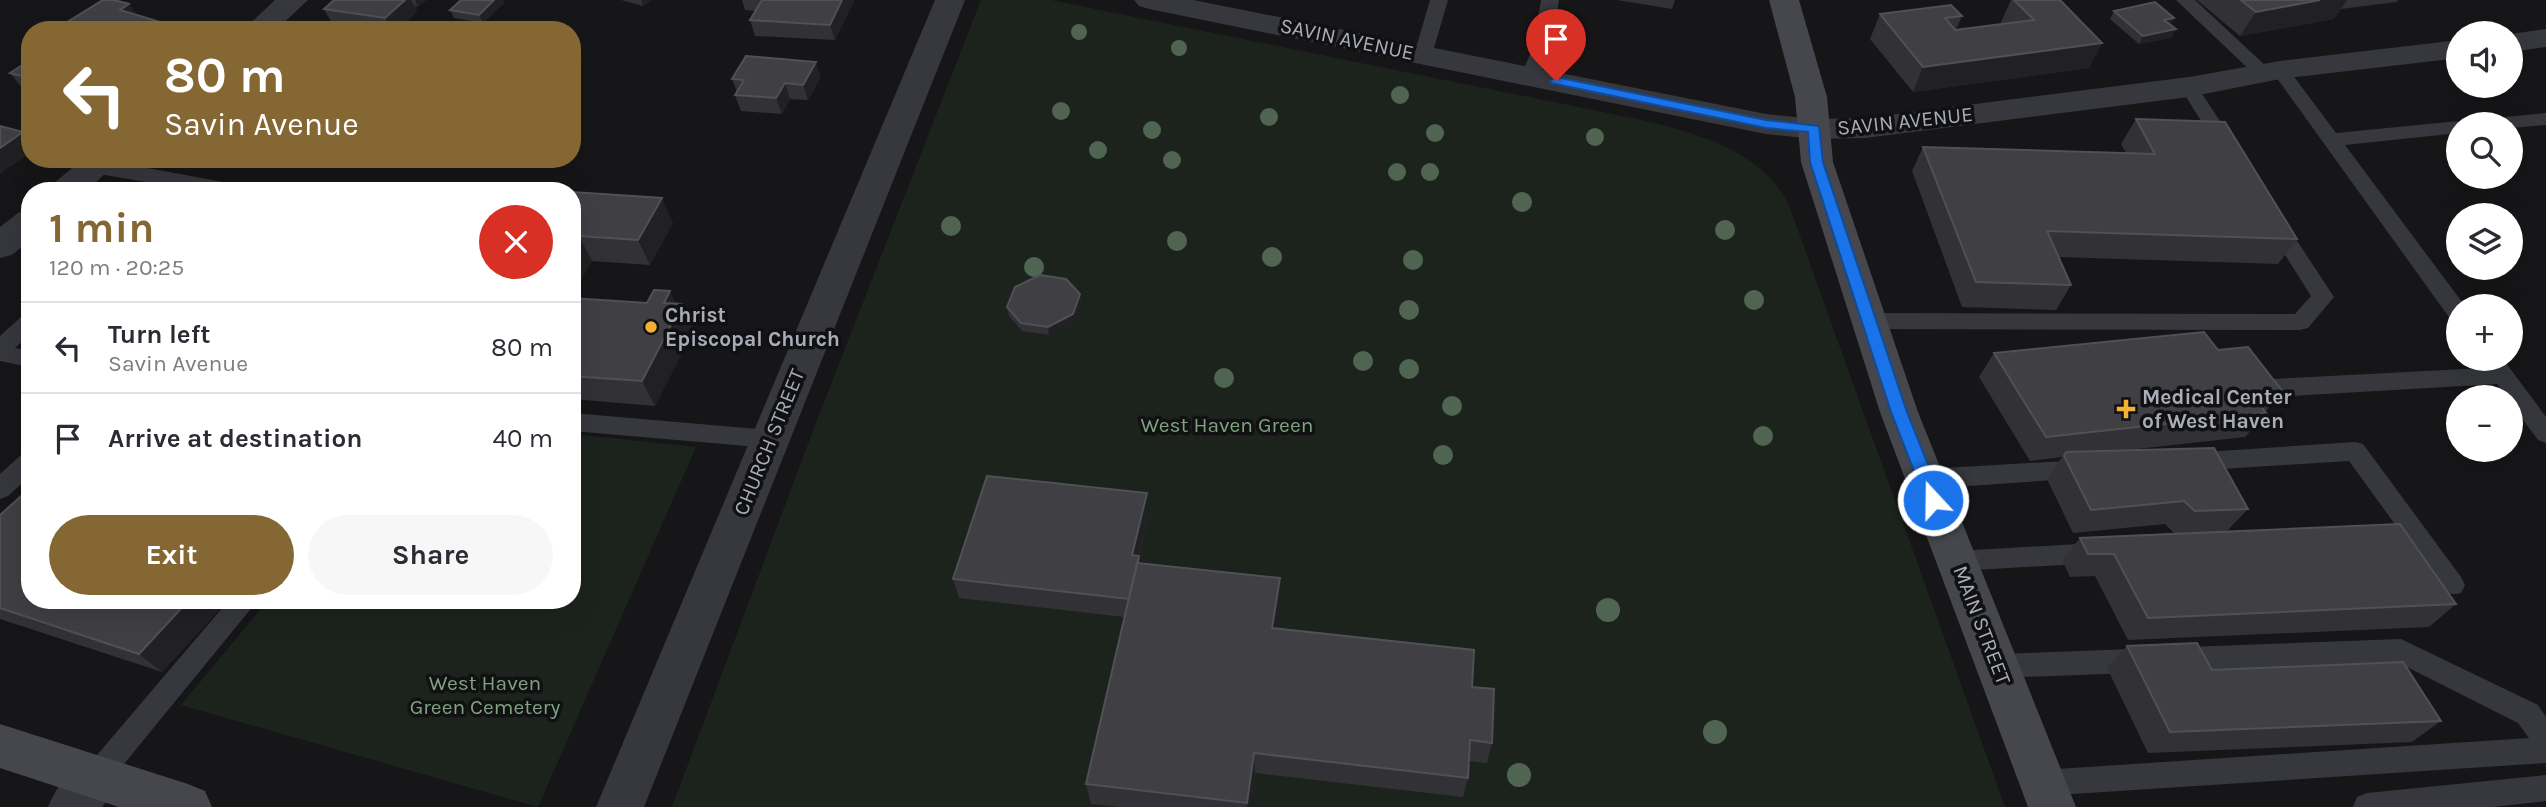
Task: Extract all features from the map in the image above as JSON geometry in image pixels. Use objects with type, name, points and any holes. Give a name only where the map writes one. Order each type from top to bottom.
[{"type":"main road","name":"MAIN STREET","points":[[1784,0],[1811,97],[1817,162],[1869,321],[1925,479],[2047,795]]},
{"type":"main road","points":[[0,746],[84,792],[188,807]]},
{"type":"street","points":[[268,21],[293,0]]},
{"type":"street","name":"CHURCH STREET","points":[[620,807],[950,0]]},
{"type":"street","name":"SAVIN AVENUE","points":[[1149,0],[1766,124],[1814,129],[1865,128],[2189,87],[2271,71],[2446,51]]},
{"type":"street","points":[[2523,41],[2546,38]]},
{"type":"street","points":[[77,182],[93,168]]},
{"type":"street","points":[[0,246],[21,228]]},
{"type":"lane","points":[[1423,55],[1439,0]]},
{"type":"lane","points":[[1530,75],[1542,48],[1550,0]]},
{"type":"lane","points":[[2185,0],[2271,71],[2331,139],[2446,296]]},
{"type":"lane","points":[[2189,87],[2236,161]]},
{"type":"lane","points":[[2523,121],[2546,119]]},
{"type":"lane","points":[[2331,139],[2446,128]]},
{"type":"lane","points":[[117,168],[167,182]]},
{"type":"lane","points":[[1869,321],[2300,322],[2323,297],[2265,206]]},
{"type":"lane","points":[[0,351],[21,331]]},
{"type":"lane","points":[[0,351],[21,357]]},
{"type":"lane","points":[[2273,388],[2454,371]]},
{"type":"lane","points":[[2500,371],[2542,423]]},
{"type":"lane","points":[[581,423],[770,439]]},
{"type":"lane","points":[[2163,464],[2355,451],[2452,585]]},
{"type":"lane","points":[[1925,479],[2108,467]]},
{"type":"lane","points":[[0,489],[21,469]]},
{"type":"lane","points":[[2362,539],[2418,536]]},
{"type":"lane","points":[[1957,561],[2127,551]]},
{"type":"lane","points":[[84,792],[237,609]]},
{"type":"lane","points":[[1997,666],[2401,651],[2528,714],[2546,740]]},
{"type":"lane","points":[[2047,795],[2546,750]]},
{"type":"lane","points":[[2367,807],[2546,788]]},
{"type":"green space","name":"West Haven Green","points":[[981,0],[1051,0],[1637,119],[1681,130],[1725,147],[1763,171],[1779,188],[1790,208],[2005,807],[672,807],[814,428]]},
{"type":"green space","name":"West Haven Green Cemetery","points":[[581,435],[696,447],[538,807],[181,705],[261,609],[581,609]]},
{"type":"building","points":[[103,0],[114,0],[129,4],[120,10],[157,21],[69,21]]},
{"type":"building","points":[[334,0],[405,0],[385,18],[324,9]]},
{"type":"building","points":[[461,0],[494,0],[479,15],[450,10]]},
{"type":"building","points":[[762,0],[842,0],[830,25],[750,20]]},
{"type":"building","points":[[2014,0],[2060,0],[2102,43],[1923,67],[1880,14],[1951,5],[1962,16],[1945,18],[1955,30],[2034,20]]},
{"type":"building","points":[[2241,0],[2320,0],[2256,12]]},
{"type":"building","points":[[2155,2],[2174,18],[2164,20],[2176,29],[2143,36],[2114,11]]},
{"type":"building","points":[[746,56],[816,62],[803,85],[785,83],[776,98],[735,95],[744,80],[732,79]]},
{"type":"building","points":[[21,66],[21,76],[10,73]]},
{"type":"building","points":[[2136,119],[2225,122],[2297,239],[2047,231],[2071,285],[1976,282],[1923,147],[2155,154]]},
{"type":"building","points":[[0,126],[21,131],[21,133],[0,148]]},
{"type":"building","points":[[581,193],[662,198],[638,240],[581,236]]},
{"type":"building","points":[[1040,275],[1066,279],[1080,294],[1073,314],[1048,327],[1021,323],[1007,307],[1015,287]]},
{"type":"building","points":[[654,290],[670,291],[664,303],[682,304],[642,381],[581,377],[581,299],[647,303]]},
{"type":"building","points":[[2204,332],[2218,350],[2248,347],[2283,392],[2253,395],[2266,413],[2046,437],[1994,353]]},
{"type":"building","points":[[2214,448],[2248,509],[2195,511],[2184,501],[2091,510],[2064,456],[2066,452]]},
{"type":"building","points":[[987,476],[1147,493],[1132,555],[1139,556],[1129,599],[953,579]]},
{"type":"building","points":[[21,496],[21,609],[181,609],[139,654],[0,608],[0,515]]},
{"type":"building","points":[[2400,524],[2456,604],[2148,618],[2114,554],[2088,554],[2080,538]]},
{"type":"building","points":[[1137,563],[1280,578],[1272,628],[1474,650],[1472,687],[1494,689],[1492,743],[1470,740],[1468,778],[1254,753],[1247,803],[1086,784]]},
{"type":"building","points":[[2197,643],[2212,670],[2403,662],[2441,721],[2170,732],[2127,646]]},
{"type":"place","name":"Christ Episcopal Church","points":[[651,327]]},
{"type":"place","name":"Medical Center of West Haven","points":[[2126,409]]},
{"type":"route","points":[[1556,81],[1766,124],[1814,129],[1817,162],[1899,412],[1933,500]]}]
